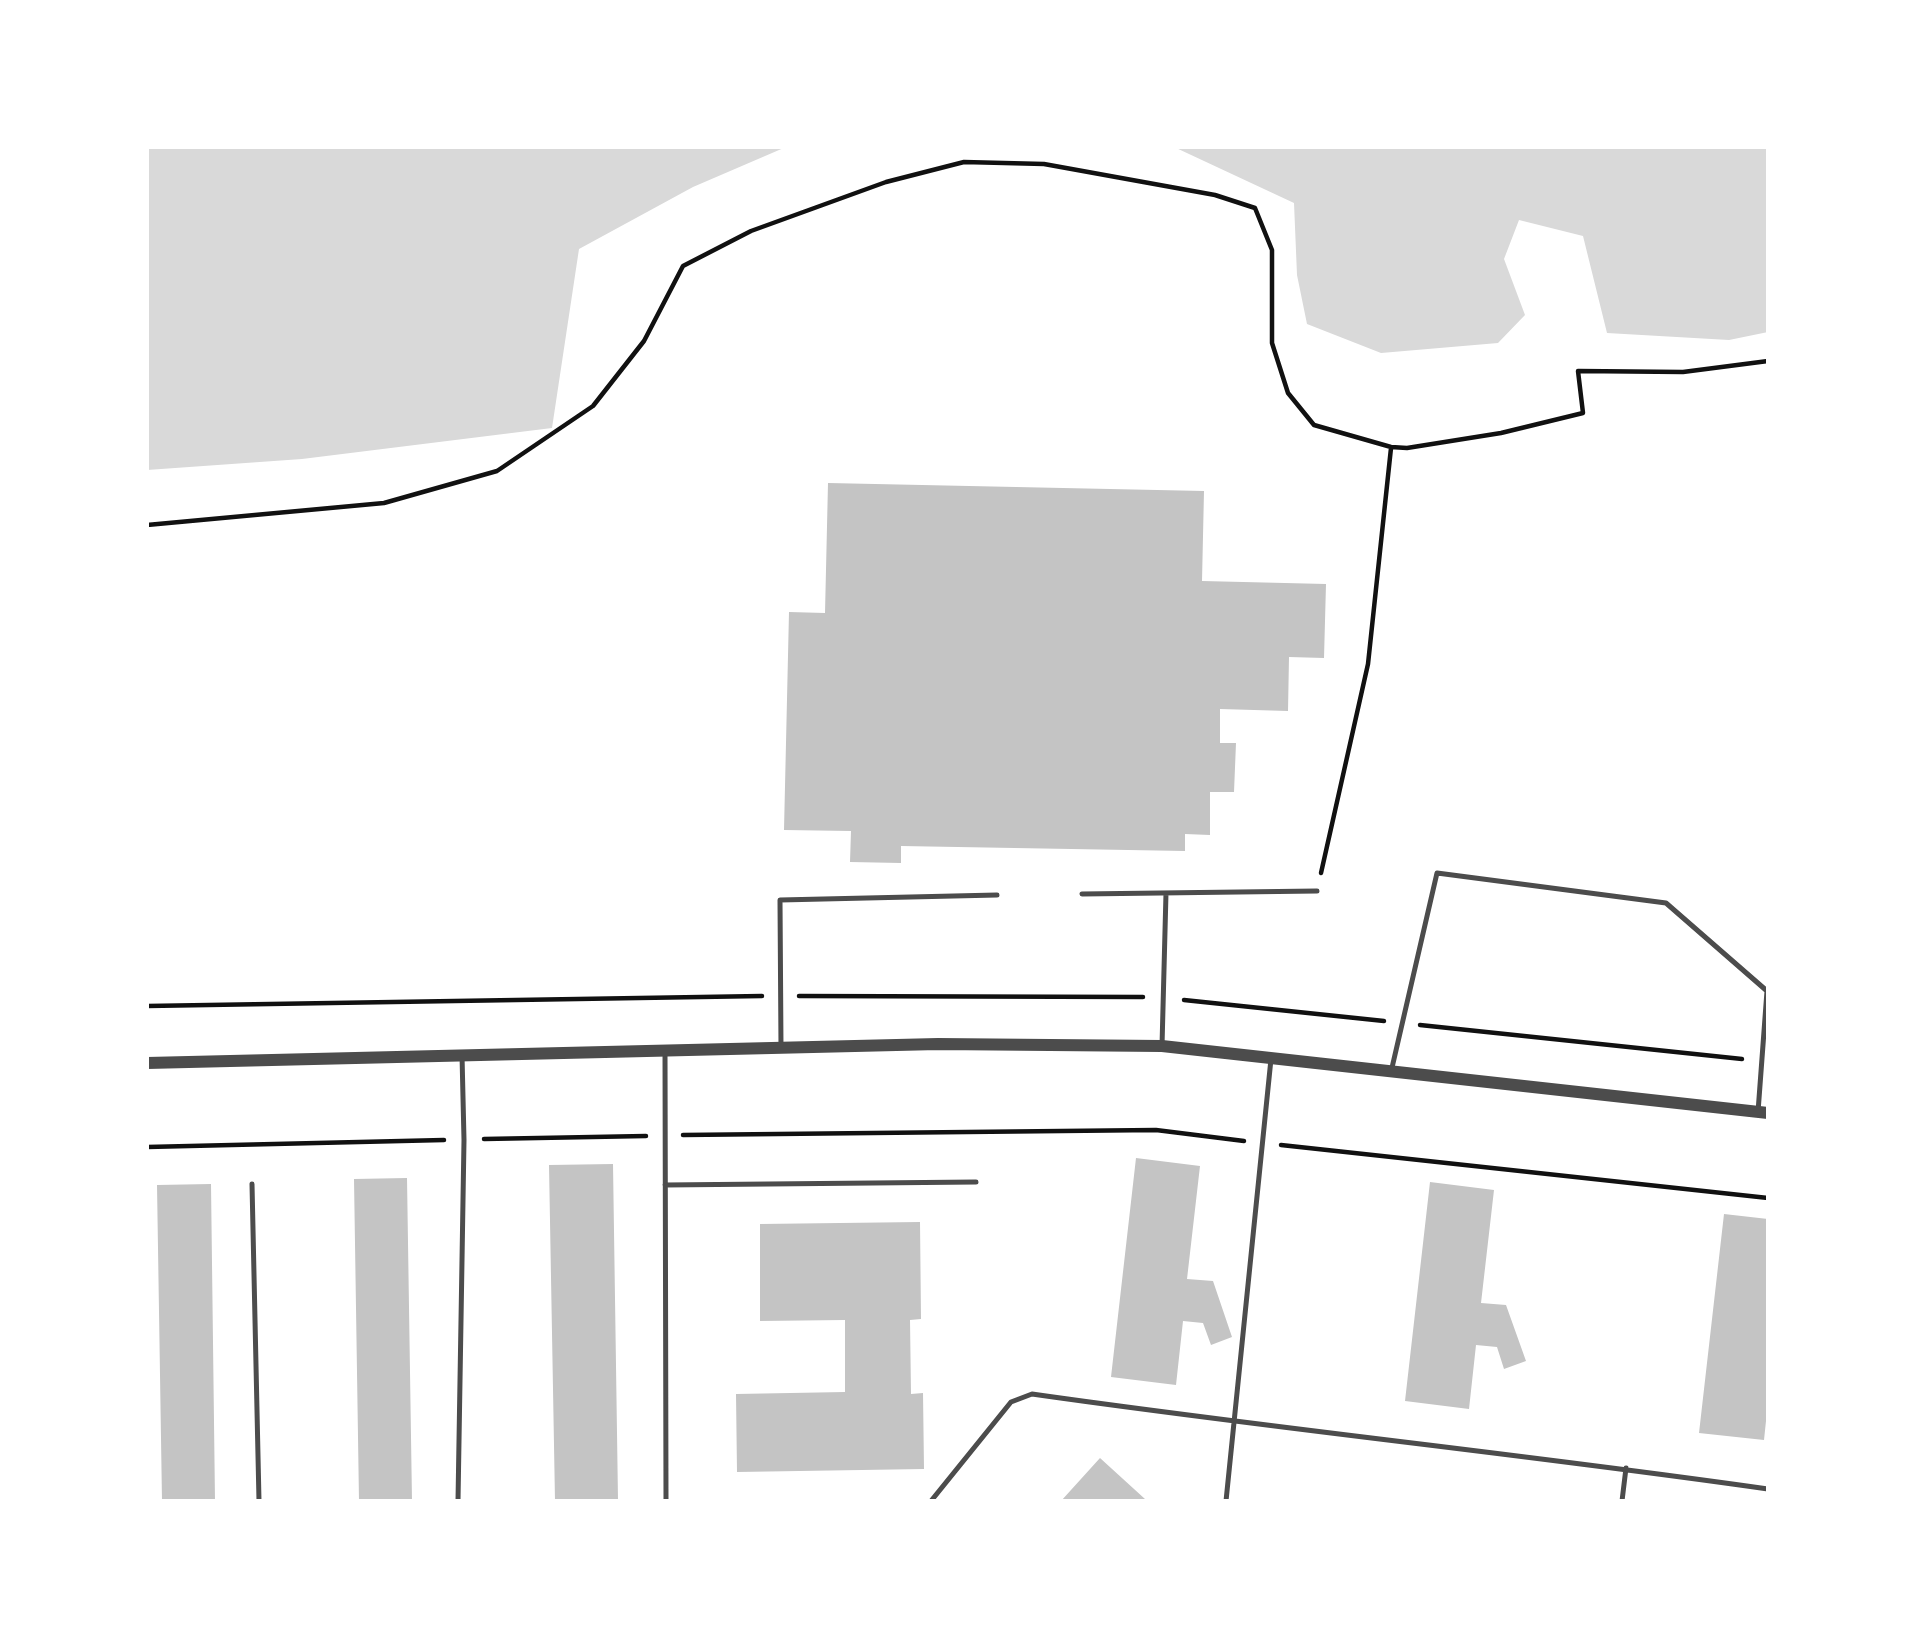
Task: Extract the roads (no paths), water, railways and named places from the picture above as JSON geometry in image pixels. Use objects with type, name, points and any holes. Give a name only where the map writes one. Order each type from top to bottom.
[{"type":"street","points":[[147,1063],[938,1044],[1161,1046],[1763,1113]]},
{"type":"lane","points":[[1391,1072],[1437,873],[1666,903],[1767,991],[1762,1062],[1763,1113]]},
{"type":"lane","points":[[1082,894],[1317,891]]},
{"type":"lane","points":[[1161,1046],[1166,893]]},
{"type":"lane","points":[[781,1048],[779,900],[997,895]]},
{"type":"lane","points":[[665,1051],[666,1501]]},
{"type":"lane","points":[[458,1501],[464,1140],[462,1055]]},
{"type":"lane","points":[[1226,1501],[1270,1059]]},
{"type":"lane","points":[[665,1185],[976,1182]]},
{"type":"lane","points":[[252,1184],[259,1501]]},
{"type":"lane","points":[[931,1501],[1011,1402],[1032,1394],[1234,1423],[1626,1468],[1768,1489]]},
{"type":"lane","points":[[1622,1501],[1626,1468]]}]
